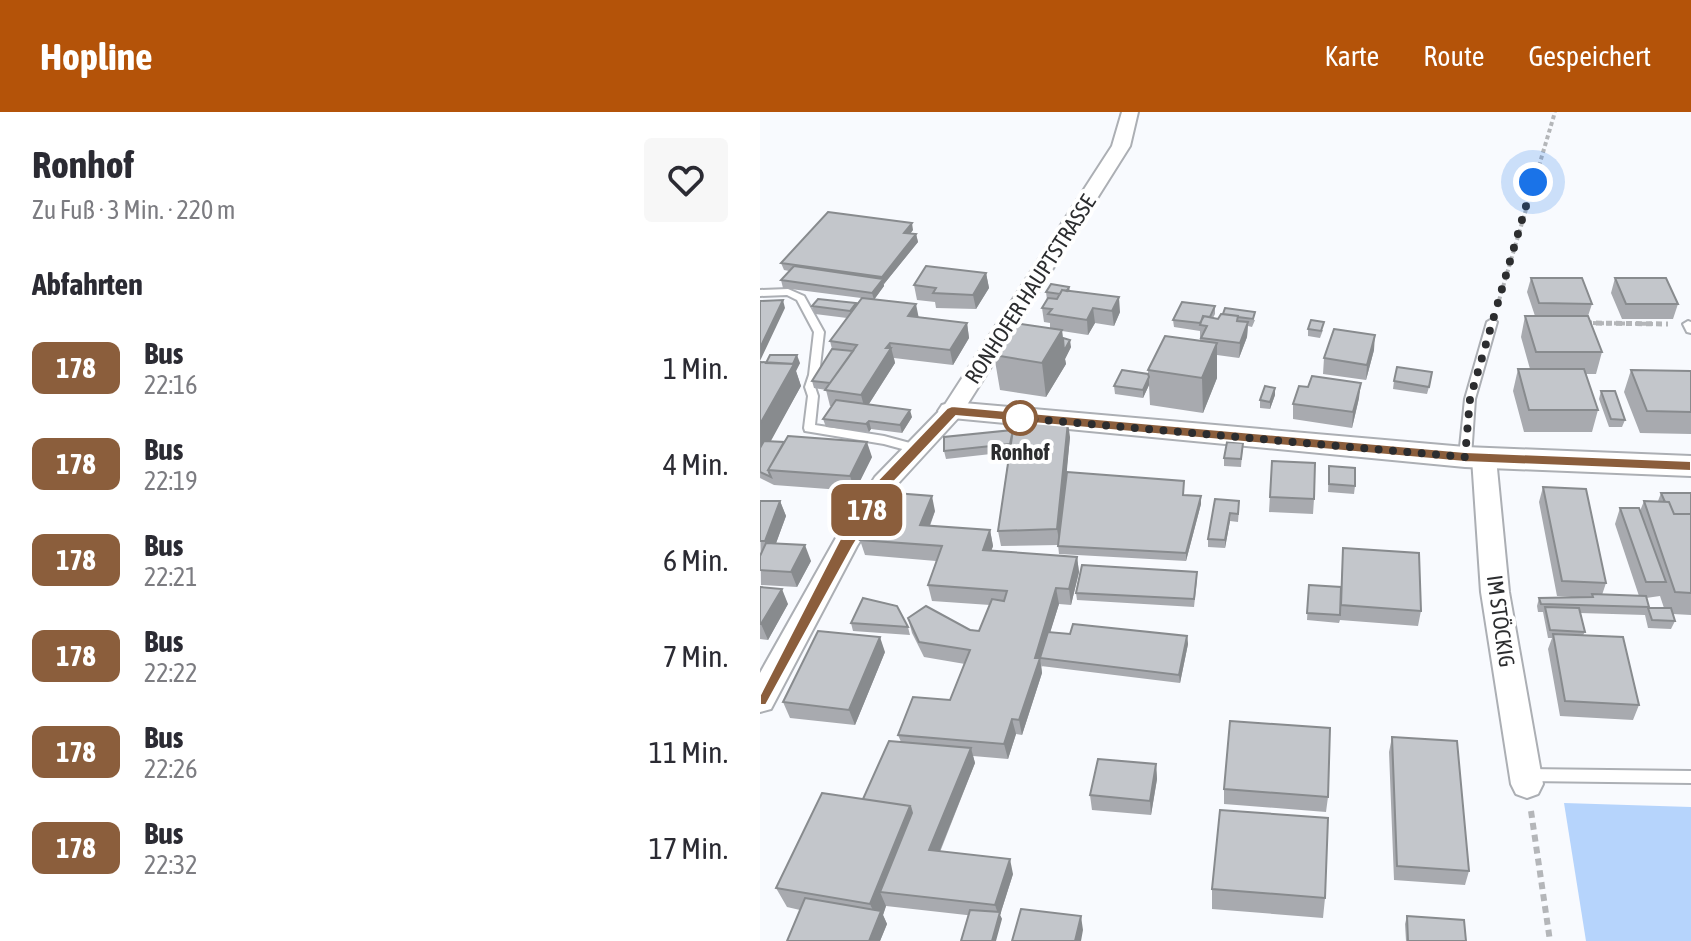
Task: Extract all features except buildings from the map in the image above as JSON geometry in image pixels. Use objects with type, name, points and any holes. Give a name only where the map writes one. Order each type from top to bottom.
[{"type":"street","name":"RONHOFER HAUPTSTRASSE","points":[[760,700],[846,543],[884,483],[952,411],[1121,146],[1130,112]]},
{"type":"street","points":[[952,411],[1474,457],[1691,466]]},
{"type":"street","name":"IM STÖCKIG","points":[[1474,457],[1527,779]]},
{"type":"lane","points":[[760,293],[788,292],[801,298],[819,332],[810,387],[813,396],[809,428],[884,440],[917,449]]},
{"type":"lane","points":[[1474,457],[1470,399],[1492,322]]},
{"type":"lane","points":[[1527,779],[1691,777]]},
{"type":"path","points":[[1492,322],[1555,112]]},
{"type":"path","points":[[1583,323],[1690,327]]},
{"type":"path","points":[[1527,779],[1550,941]]},
{"type":"shaded area","points":[[1564,803],[1691,807],[1691,941],[1586,941]]},
{"type":"bus line","name":"178","points":[[760,700],[846,543],[884,483],[952,411],[1465,457],[1691,466]]},
{"type":"place","name":"Ronhof","points":[[1020,418]]},
{"type":"route","points":[[1020,418],[1465,457],[1470,399],[1533,182]]}]
